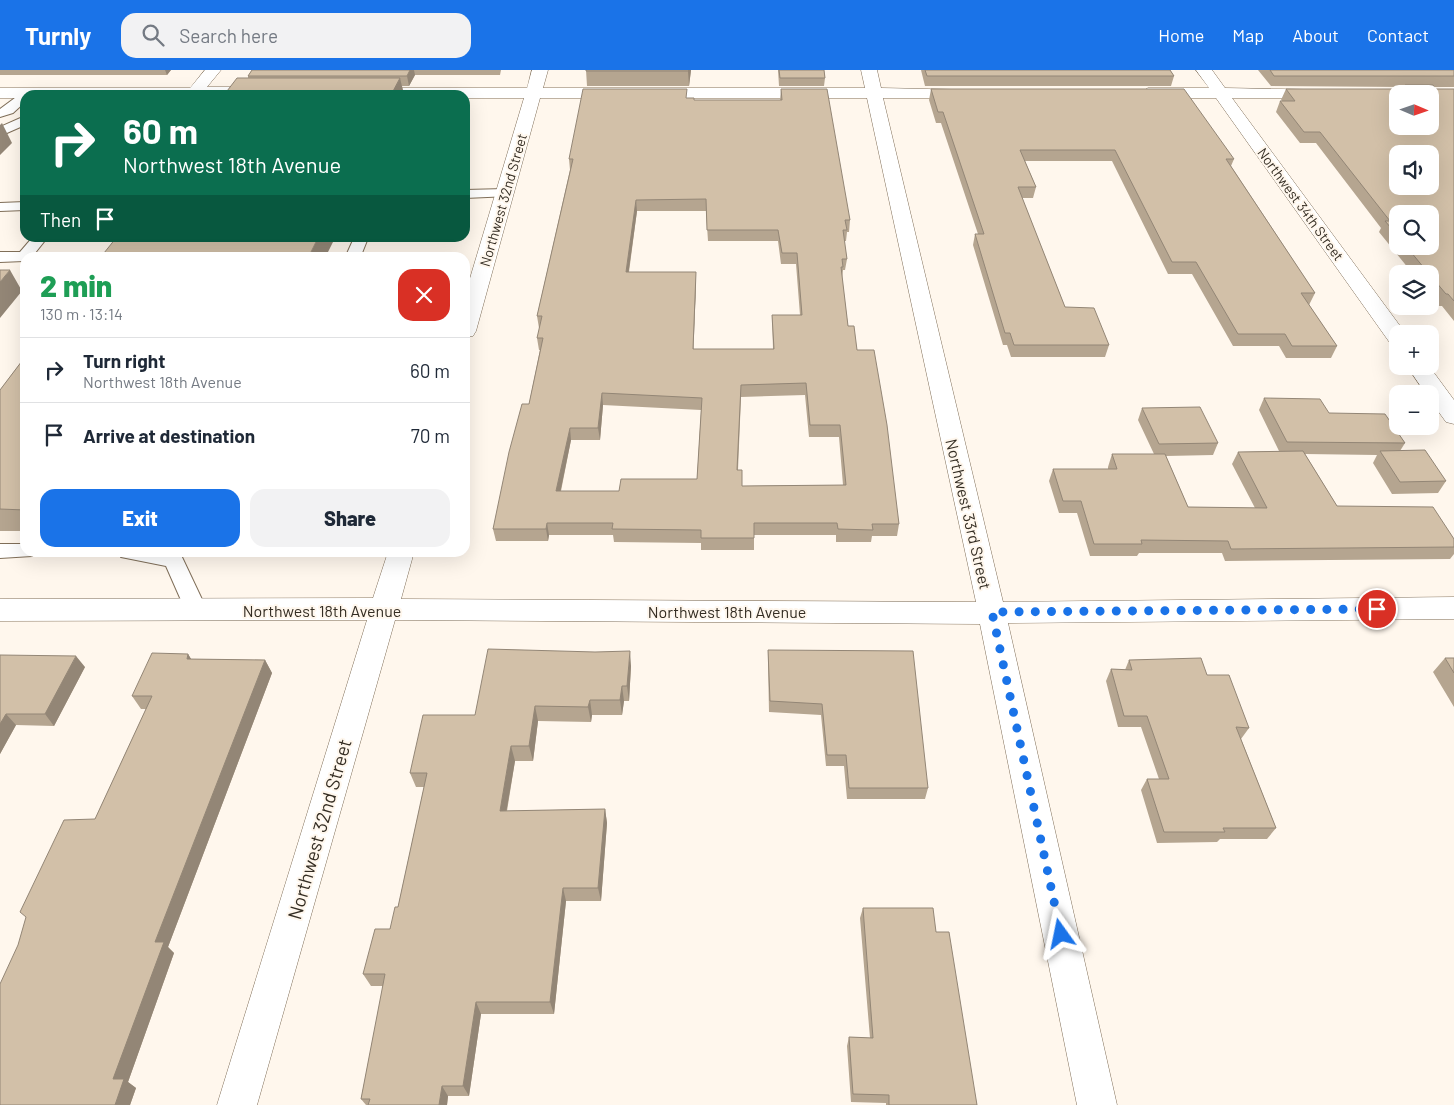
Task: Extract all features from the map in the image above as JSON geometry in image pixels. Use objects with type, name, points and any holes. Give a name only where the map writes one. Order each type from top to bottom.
[{"type":"street","points":[[197,90],[212,70]]},
{"type":"street","name":"Northwest 32nd Street","points":[[470,314],[540,70]]},
{"type":"street","name":"Northwest 34th Street","points":[[1204,70],[1389,326]]},
{"type":"street","points":[[470,93],[534,93],[871,82],[983,93]]},
{"type":"street","name":"Northwest 33rd Street","points":[[871,82],[992,612],[1097,1105]]},
{"type":"street","points":[[0,93],[20,93]]},
{"type":"street","points":[[1132,93],[1338,93]]},
{"type":"street","points":[[1424,375],[1454,416]]},
{"type":"street","name":"Northwest 32nd Street","points":[[237,1105],[400,557]]},
{"type":"street","name":"Northwest 18th Avenue","points":[[0,610],[992,612],[1454,608]]},
{"type":"lane","points":[[0,106],[20,94]]},
{"type":"lane","points":[[0,113],[9,110],[20,96]]},
{"type":"lane","points":[[0,113],[20,118]]},
{"type":"lane","points":[[0,132],[20,122]]},
{"type":"lane","points":[[470,194],[505,192]]},
{"type":"lane","points":[[0,206],[20,206]]},
{"type":"lane","points":[[28,252],[36,242]]},
{"type":"lane","points":[[0,257],[20,256]]},
{"type":"lane","points":[[0,551],[20,551]]},
{"type":"lane","points":[[157,557],[174,560],[196,610]]},
{"type":"building","points":[[252,70],[410,70],[407,76],[248,76]]},
{"type":"building","points":[[586,70],[689,70],[586,71]]},
{"type":"building","points":[[779,70],[824,70],[825,78],[780,78]]},
{"type":"building","points":[[925,70],[1170,70],[1174,76],[927,76]]},
{"type":"building","points":[[1270,70],[1454,70],[1454,76],[1274,76]]},
{"type":"building","points":[[237,78],[400,78],[394,90],[228,90]]},
{"type":"building","points":[[583,89],[687,89],[686,98],[694,98],[694,100],[782,100],[781,89],[827,89],[850,220],[845,220],[847,230],[843,230],[847,259],[842,259],[843,267],[841,267],[848,326],[854,326],[857,350],[874,350],[887,425],[899,524],[872,524],[873,530],[838,529],[837,523],[754,523],[754,538],[701,538],[701,530],[612,529],[613,523],[547,523],[546,529],[493,529],[509,452],[522,404],[529,404],[543,338],[537,338],[542,316],[537,316],[573,159],[569,159]],"holes":[[[706,199],[707,230],[778,230],[782,253],[797,253],[802,315],[772,315],[774,349],[693,349],[696,272],[626,272],[636,200]],[[806,383],[810,425],[840,425],[846,485],[742,486],[742,470],[737,470],[741,385]],[[602,393],[702,398],[697,479],[621,479],[619,491],[556,491],[570,428],[598,428]]]},
{"type":"building","points":[[931,89],[1184,89],[1234,159],[1226,159],[1315,293],[1301,293],[1337,346],[1292,346],[1285,334],[1238,334],[1196,262],[1172,262],[1115,150],[1020,150],[1036,187],[1018,187],[1065,307],[1094,308],[1109,345],[1014,345],[1010,333],[1005,333],[975,234],[984,234],[943,112],[938,112]]},
{"type":"building","points":[[1286,89],[1389,89],[1389,135],[1439,135],[1439,89],[1454,89],[1454,301],[1439,286],[1439,265],[1422,265],[1413,255],[1439,255],[1439,205],[1389,205],[1389,220],[1320,132],[1304,132],[1280,101],[1295,101]]},
{"type":"building","points":[[113,242],[316,242],[311,252],[105,252]]},
{"type":"building","points":[[0,270],[10,270],[0,282]]},
{"type":"building","points":[[20,364],[20,510],[0,509],[0,390]]},
{"type":"building","points":[[1264,398],[1320,399],[1329,413],[1385,414],[1389,420],[1389,435],[1399,435],[1405,443],[1287,442]]},
{"type":"building","points":[[1200,407],[1218,443],[1159,444],[1142,408]]},
{"type":"building","points":[[1425,450],[1446,481],[1400,482],[1380,451]]},
{"type":"building","points":[[1303,451],[1337,506],[1433,507],[1454,539],[1454,547],[1231,549],[1228,541],[1141,540],[1142,544],[1094,544],[1081,501],[1063,501],[1053,469],[1117,469],[1112,454],[1165,454],[1188,507],[1267,508],[1238,452]]},
{"type":"building","points":[[488,649],[630,651],[627,686],[622,686],[620,700],[590,700],[588,707],[535,706],[529,746],[511,746],[500,811],[605,809],[598,888],[563,888],[550,1002],[476,1002],[463,1086],[442,1086],[439,1105],[368,1105],[370,1099],[361,1099],[385,974],[363,974],[375,929],[390,929],[395,907],[398,907],[427,773],[410,773],[423,715],[475,715]]},
{"type":"building","points":[[768,650],[913,651],[928,788],[849,788],[846,755],[827,755],[822,704],[770,701]]},
{"type":"building","points":[[152,653],[188,654],[187,659],[265,660],[155,942],[164,942],[113,1079],[124,1079],[115,1105],[0,1105],[0,984],[18,945],[26,917],[20,912],[64,820],[95,819],[152,696],[132,696]]},
{"type":"building","points":[[0,655],[76,656],[45,714],[6,714],[0,724]]},
{"type":"building","points":[[1201,658],[1207,675],[1229,675],[1249,728],[1236,727],[1276,828],[1223,828],[1225,832],[1164,832],[1147,779],[1169,779],[1147,716],[1124,716],[1111,669],[1132,670],[1129,660]]},
{"type":"building","points":[[1445,658],[1454,658],[1454,673]]},
{"type":"building","points":[[863,908],[933,908],[936,932],[949,932],[977,1105],[889,1105],[889,1095],[853,1094],[849,1037],[873,1038]]},
{"type":"route","points":[[1061,934],[992,612],[1377,609]]}]
